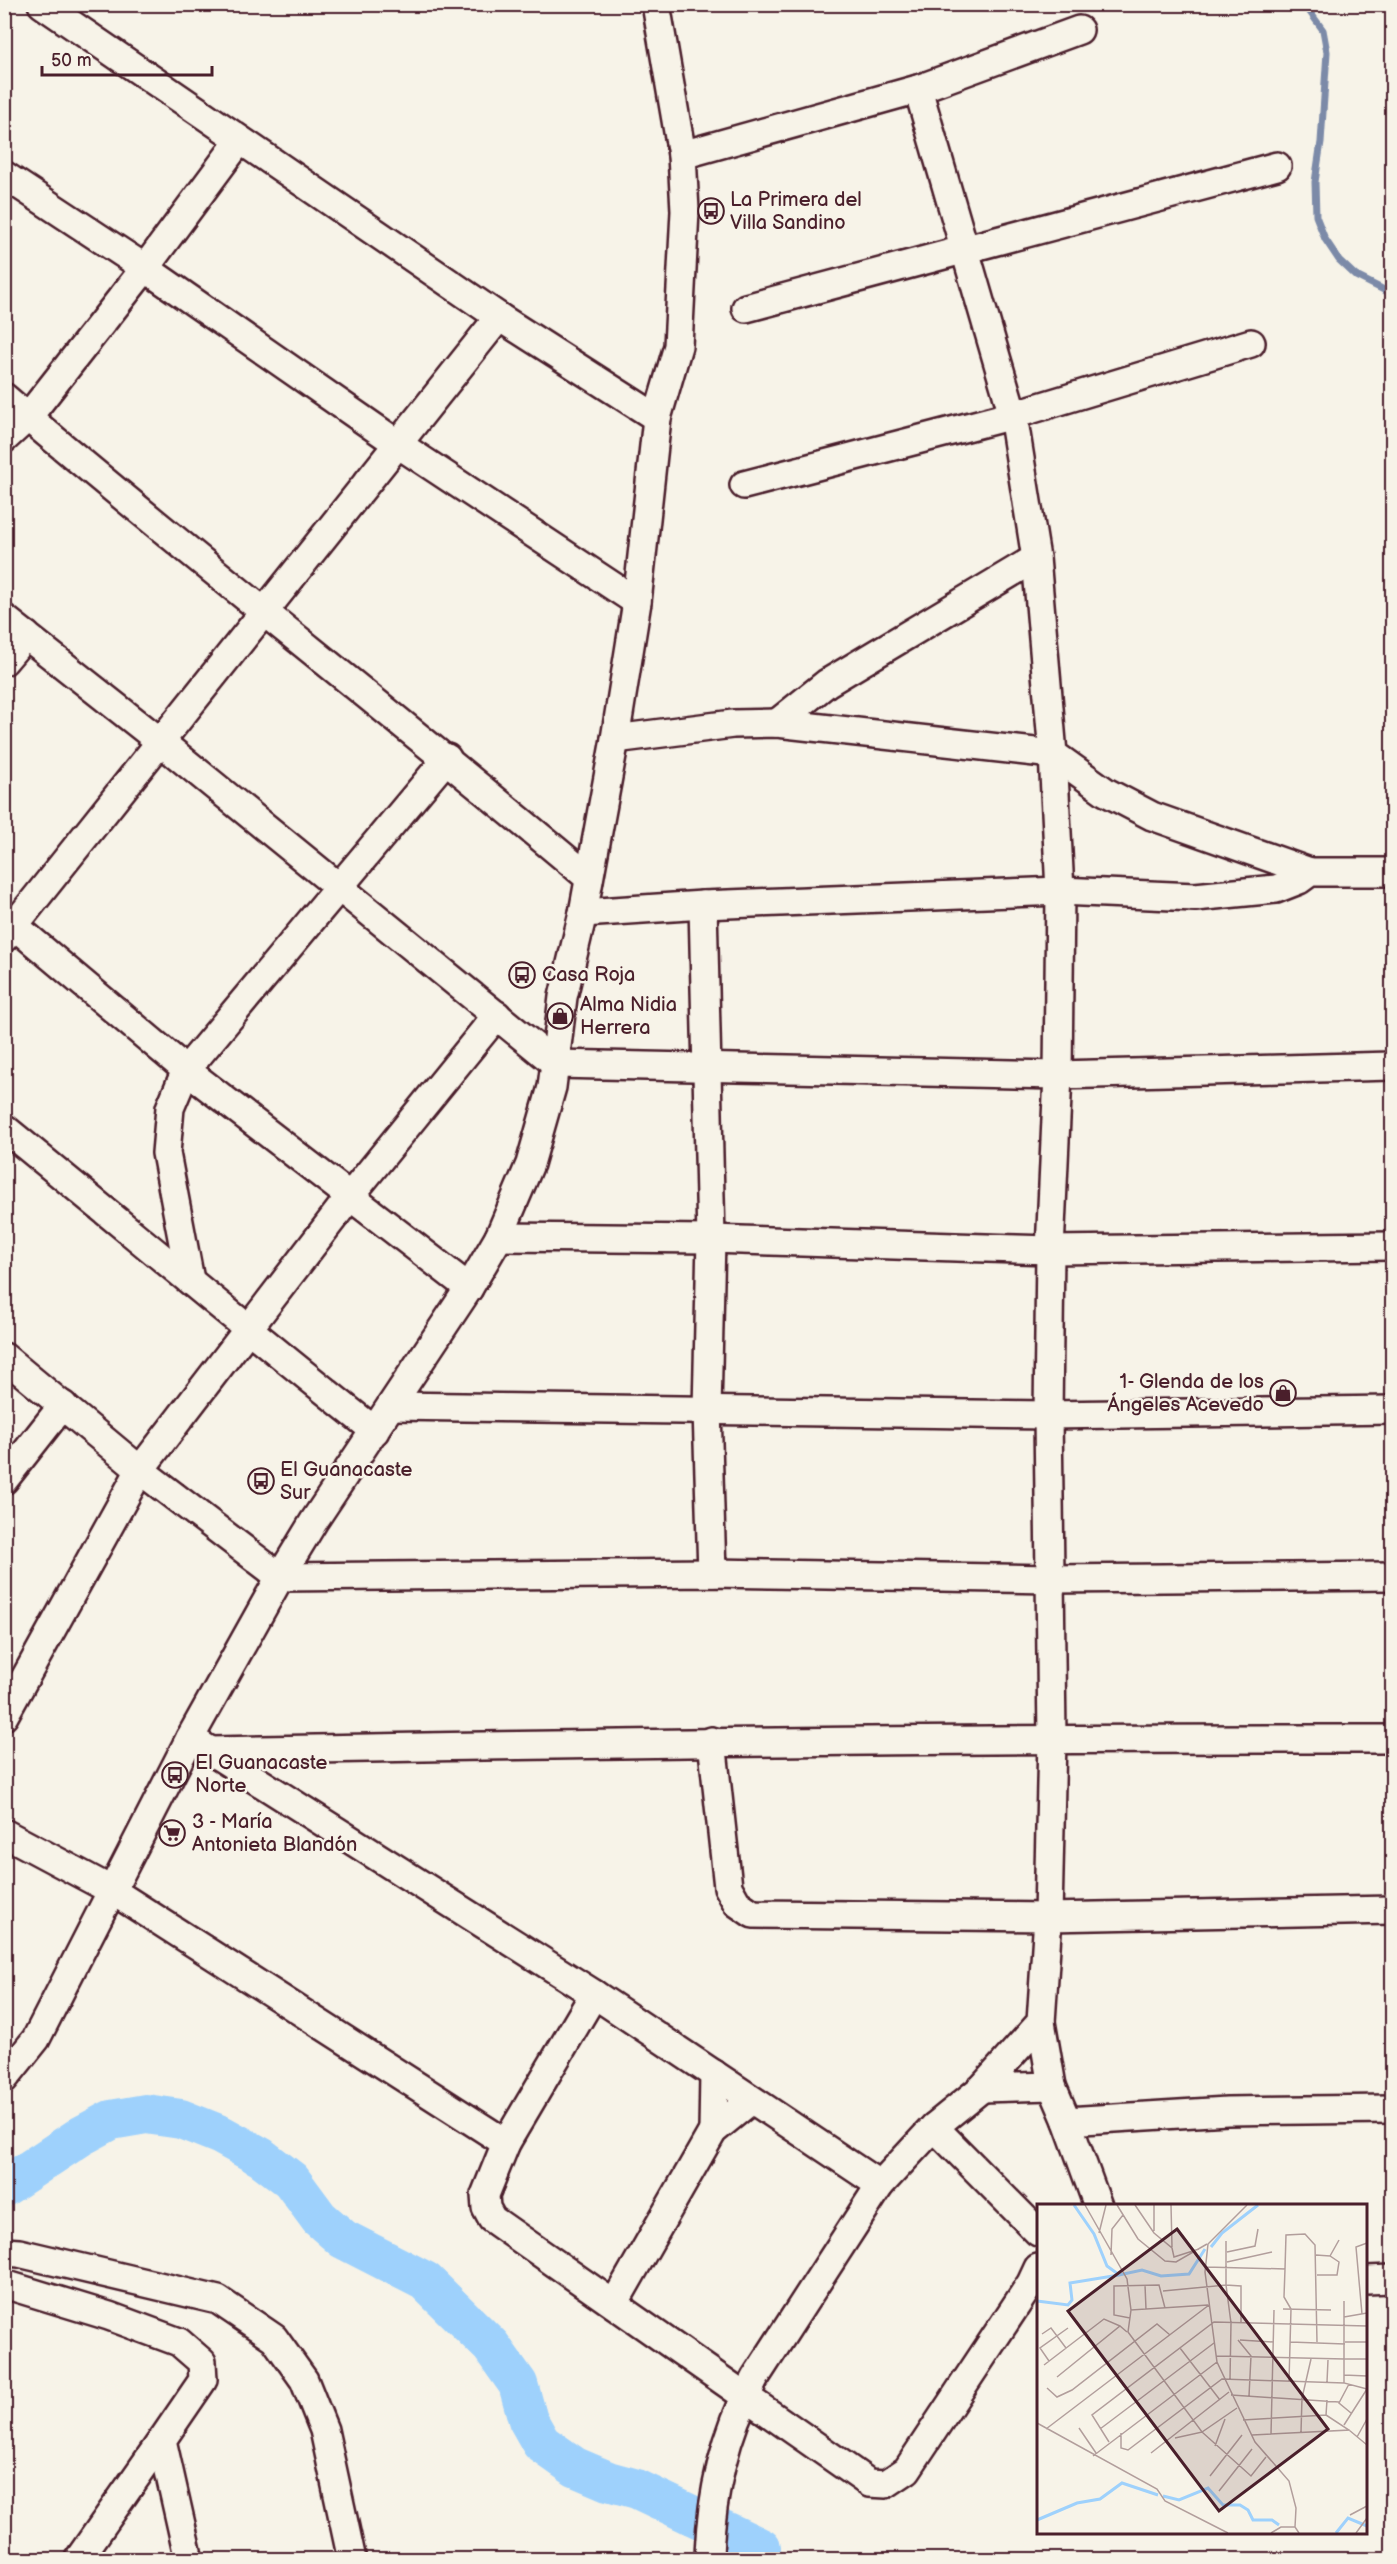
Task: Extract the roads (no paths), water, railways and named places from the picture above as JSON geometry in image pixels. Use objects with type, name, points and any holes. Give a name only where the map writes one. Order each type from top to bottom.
[{"type":"street","points":[[42,4],[499,317],[657,418]]},
{"type":"street","points":[[4,2079],[36,2039],[111,1890],[201,1745],[280,1577],[314,1521],[469,1288],[499,1237],[530,1164],[556,1064],[563,997],[584,913],[637,602],[657,418],[678,346],[685,211],[682,155],[656,4]]},
{"type":"street","points":[[682,155],[918,89],[1079,30]]},
{"type":"street","points":[[918,89],[1013,416],[1036,558],[1053,754],[1060,891],[1058,1075],[1050,1251],[1048,1415],[1052,1738],[1048,1917],[1041,2022],[1052,2086],[1098,2204]]},
{"type":"street","points":[[4,439],[28,417],[145,268],[240,140]]},
{"type":"street","points":[[746,308],[966,251],[1277,165]]},
{"type":"street","points":[[4,175],[145,268],[398,444],[637,602]]},
{"type":"street","points":[[469,1288],[186,1070],[8,927],[162,742],[499,317]]},
{"type":"street","points":[[744,485],[1013,416],[1251,343]]},
{"type":"street","points":[[4,397],[264,612],[447,758],[589,878]]},
{"type":"street","points":[[777,723],[827,683],[1036,558]]},
{"type":"street","points":[[4,618],[162,742],[556,1064],[1058,1075],[1392,1066]]},
{"type":"street","points":[[4,661],[26,635]]},
{"type":"street","points":[[615,739],[732,724],[777,723],[1053,754],[1106,792],[1152,816],[1310,872],[1392,872]]},
{"type":"street","points":[[190,1280],[166,1154],[170,1108],[186,1070],[447,758]]},
{"type":"street","points":[[584,913],[703,905],[1060,891],[1195,897],[1276,889],[1299,880],[1310,872]]},
{"type":"street","points":[[703,905],[711,1239],[706,1410],[712,1573]]},
{"type":"street","points":[[4,1716],[141,1470],[351,1195],[497,1015]]},
{"type":"street","points":[[4,1128],[249,1331],[375,1431]]},
{"type":"street","points":[[499,1237],[711,1239],[1050,1251],[1392,1246]]},
{"type":"street","points":[[4,1357],[141,1470],[280,1577],[712,1573],[1051,1579],[1392,1576]]},
{"type":"street","points":[[4,1480],[63,1405]]},
{"type":"street","points":[[391,1406],[1048,1415],[1392,1410]]},
{"type":"street","points":[[201,1745],[1052,1738],[1392,1739]]},
{"type":"street","points":[[712,1741],[728,1887],[737,1903],[753,1914],[1048,1917],[1392,1910]]},
{"type":"street","points":[[201,1745],[594,1994],[880,2185]]},
{"type":"street","points":[[4,1833],[111,1890],[506,2143]]},
{"type":"street","points":[[594,1994],[506,2143],[485,2195],[486,2208],[492,2219],[869,2483],[886,2484],[907,2470],[1031,2283],[1037,2270]]},
{"type":"street","points":[[709,2553],[715,2498],[723,2461],[738,2409],[745,2396],[880,2185],[934,2127],[982,2088],[1041,2022]]},
{"type":"street","points":[[713,2131],[714,2074]]},
{"type":"street","points":[[982,2088],[1052,2086]]},
{"type":"street","points":[[614,2304],[713,2131],[751,2100]]},
{"type":"street","points":[[1067,2121],[1227,2110],[1392,2109]]},
{"type":"street","points":[[934,2127],[1037,2231]]},
{"type":"street","points":[[4,2252],[19,2253],[218,2300],[274,2338],[304,2380],[324,2430],[352,2559]]},
{"type":"street","points":[[1367,2280],[1392,2279]]},
{"type":"street","points":[[4,2284],[109,2316],[179,2342],[202,2362],[203,2380],[78,2559]]},
{"type":"street","points":[[162,2440],[189,2559]]},
{"type":"waterway","points":[[1304,4],[1323,30],[1327,52],[1321,142],[1315,182],[1316,216],[1325,239],[1339,260],[1356,276],[1392,294]]},
{"type":"waterway","points":[[4,2187],[81,2136],[111,2120],[146,2114],[181,2119],[221,2135],[261,2157],[291,2180],[319,2218],[343,2239],[425,2281],[491,2346],[518,2384],[528,2420],[541,2443],[575,2467],[608,2481],[637,2489],[761,2548]]},
{"type":"waterway","points":[[761,2548],[778,2560]]},
{"type":"place","name":"La Primera del Villa Sandino","points":[[711,211]]},
{"type":"place","name":"Casa Roja","points":[[522,975]]},
{"type":"place","name":"Alma Nidia Herrera","points":[[560,1016]]},
{"type":"place","name":"1- Glenda de los Ángeles Acevedo","points":[[1283,1393]]},
{"type":"place","name":"El Guanacaste Sur","points":[[261,1481]]},
{"type":"place","name":"El Guanacaste Norte","points":[[175,1775]]},
{"type":"place","name":"3 - María Antonieta Blandón","points":[[172,1833]]}]
